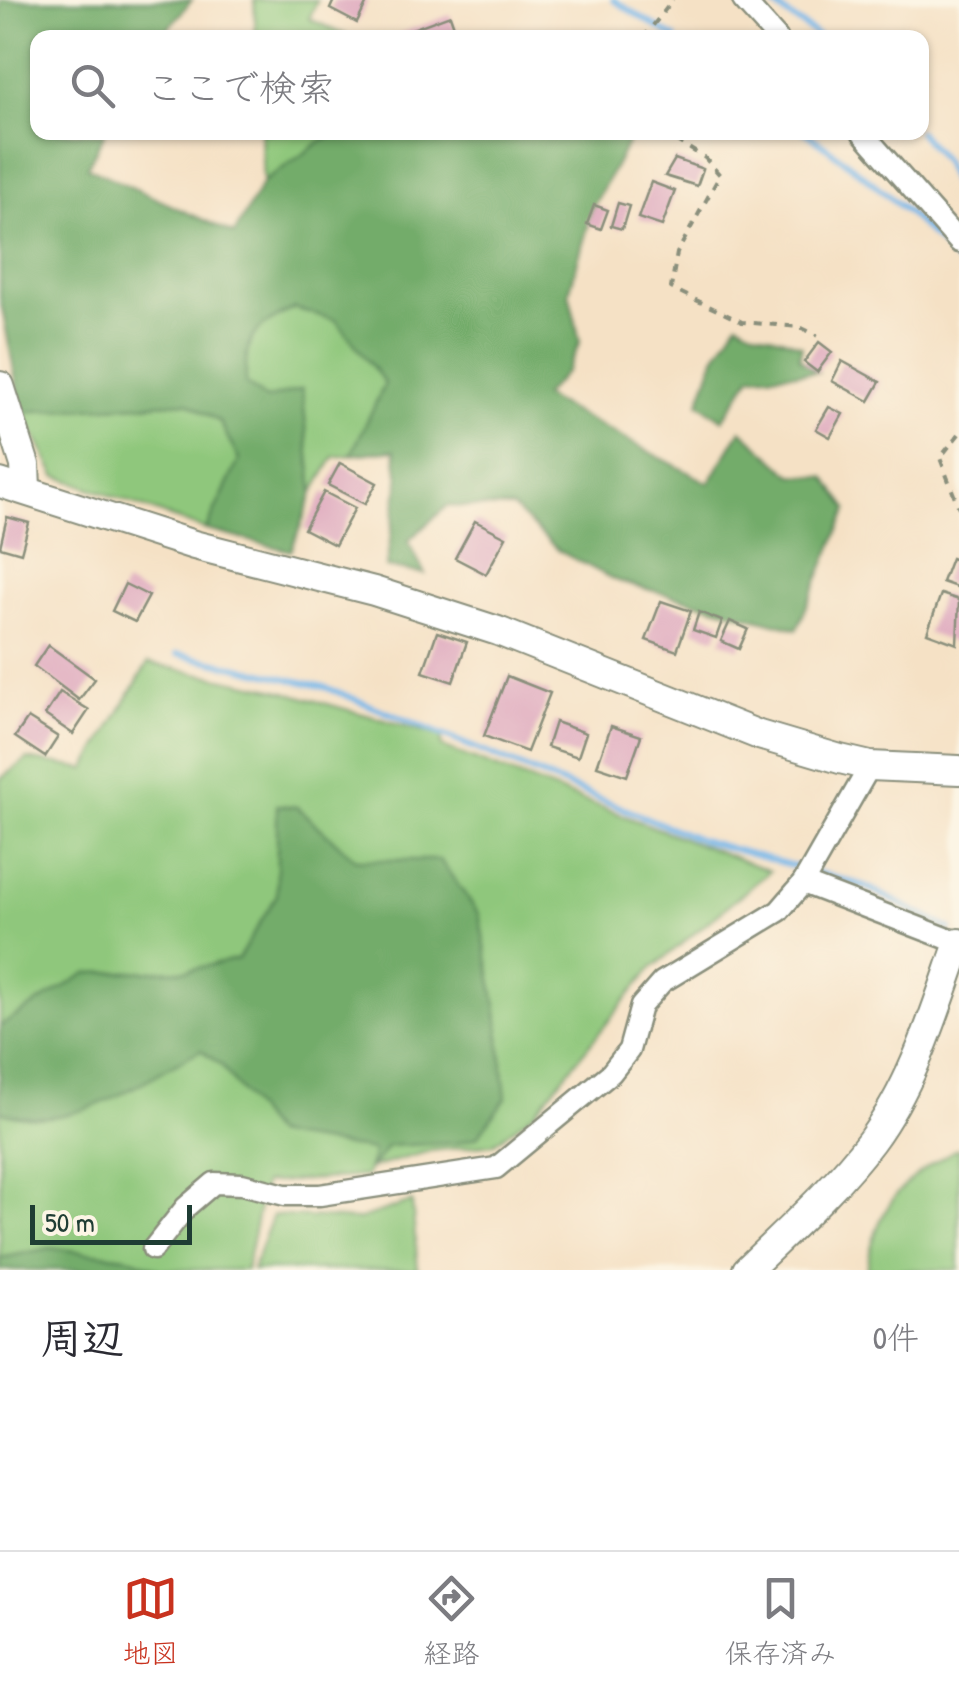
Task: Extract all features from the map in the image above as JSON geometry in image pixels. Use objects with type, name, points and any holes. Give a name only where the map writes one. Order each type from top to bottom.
[{"type":"street","points":[[743,0],[770,30]]},
{"type":"street","points":[[869,140],[959,242]]},
{"type":"street","points":[[0,386],[25,465],[13,486],[194,545],[374,591],[498,631],[759,735],[870,766],[959,770]]},
{"type":"street","points":[[153,1249],[186,1207],[214,1183],[285,1195],[320,1196],[496,1168],[611,1074],[630,1050],[641,1006],[662,982],[779,911],[803,883],[870,766]]},
{"type":"street","points":[[747,1270],[838,1181],[872,1140],[921,1050],[959,943],[803,883]]},
{"type":"path","points":[[649,30],[673,0]]},
{"type":"path","points":[[675,140],[705,158],[720,174],[677,254],[672,288],[742,322],[800,327],[818,336]]},
{"type":"path","points":[[959,434],[940,458],[959,508]]},
{"type":"green space","points":[[0,0],[192,0],[167,30],[30,30],[30,140],[101,140],[87,167],[234,234],[263,182],[323,140],[629,140],[594,205],[569,292],[580,342],[566,372],[543,396],[709,483],[741,430],[792,475],[825,477],[848,509],[797,629],[617,581],[559,551],[513,508],[447,506],[408,541],[425,574],[386,567],[399,481],[395,450],[351,455],[385,383],[336,320],[294,308],[254,336],[246,367],[246,384],[266,399],[302,389],[313,493],[291,551],[206,530],[239,460],[220,422],[187,402],[22,412],[0,298]]},
{"type":"green space","points":[[254,0],[317,0],[309,19],[335,30],[256,30]]},
{"type":"green space","points":[[261,140],[323,140],[263,182]]},
{"type":"green space","points":[[294,308],[336,320],[395,385],[351,455],[334,457],[313,493],[302,389],[266,400],[246,384],[240,345],[259,327]]},
{"type":"green space","points":[[738,322],[802,346],[799,358],[817,372],[751,376],[723,420],[699,403],[715,357]]},
{"type":"green space","points":[[187,402],[220,422],[239,460],[206,530],[56,476],[22,412]]},
{"type":"green space","points":[[148,663],[278,690],[441,736],[442,747],[770,871],[650,970],[535,1112],[493,1144],[430,1151],[371,1168],[372,1158],[366,1176],[264,1183],[246,1270],[160,1270],[127,1257],[50,1248],[0,1258],[0,779],[27,759],[86,769]]},
{"type":"green space","points":[[277,805],[297,807],[356,860],[440,860],[479,914],[497,1011],[506,1098],[477,1137],[456,1143],[388,1146],[371,1168],[373,1150],[274,1135],[221,1065],[201,1050],[129,1090],[79,1111],[27,1117],[0,1111],[0,1026],[87,973],[188,970],[238,959],[277,895]]},
{"type":"green space","points":[[959,1148],[959,1270],[867,1270],[877,1229],[895,1196],[923,1170]]},
{"type":"green space","points":[[412,1202],[418,1270],[252,1270],[273,1215],[357,1220]]},
{"type":"green space","points":[[50,1248],[127,1257],[160,1270],[0,1270],[0,1258]]},
{"type":"building","points":[[334,0],[368,0],[357,23],[330,9]]},
{"type":"building","points":[[450,15],[455,30],[409,30]]},
{"type":"building","points":[[675,159],[703,169],[697,186],[665,176]]},
{"type":"building","points":[[651,182],[675,191],[662,226],[638,218]]},
{"type":"building","points":[[618,203],[629,206],[622,229],[611,226]]},
{"type":"building","points":[[594,205],[608,210],[601,229],[587,224]]},
{"type":"building","points":[[819,342],[832,352],[817,372],[804,362]]},
{"type":"building","points":[[842,361],[880,382],[869,401],[832,381]]},
{"type":"building","points":[[829,407],[843,414],[830,437],[816,429]]},
{"type":"building","points":[[340,463],[377,483],[365,504],[328,485]]},
{"type":"building","points":[[324,492],[355,508],[335,545],[304,529]]},
{"type":"building","points":[[7,517],[29,523],[21,553],[0,547]]},
{"type":"building","points":[[475,521],[506,537],[486,574],[455,558]]},
{"type":"building","points":[[951,558],[959,561],[959,588],[942,582]]},
{"type":"building","points":[[125,584],[149,596],[135,622],[112,611]]},
{"type":"building","points":[[941,594],[959,600],[957,644],[927,633]]},
{"type":"building","points":[[661,601],[691,611],[677,651],[646,640]]},
{"type":"building","points":[[699,612],[722,621],[716,638],[693,630]]},
{"type":"building","points":[[730,621],[748,629],[739,649],[721,641]]},
{"type":"building","points":[[437,632],[467,642],[453,682],[423,672]]},
{"type":"building","points":[[48,645],[95,679],[79,700],[34,666]]},
{"type":"building","points":[[507,676],[550,693],[527,752],[484,736]]},
{"type":"building","points":[[60,692],[89,710],[73,734],[45,715]]},
{"type":"building","points":[[28,718],[58,737],[45,757],[15,737]]},
{"type":"building","points":[[555,722],[586,733],[578,757],[547,747]]},
{"type":"building","points":[[611,726],[641,736],[627,776],[597,766]]},
{"type":"waterway","points":[[613,0],[662,30]]},
{"type":"waterway","points":[[766,0],[809,30]]},
{"type":"waterway","points":[[816,140],[886,194],[959,264]]},
{"type":"waterway","points":[[926,140],[944,161],[959,198]]},
{"type":"waterway","points":[[177,654],[325,687],[701,840],[865,886],[950,929]]}]
